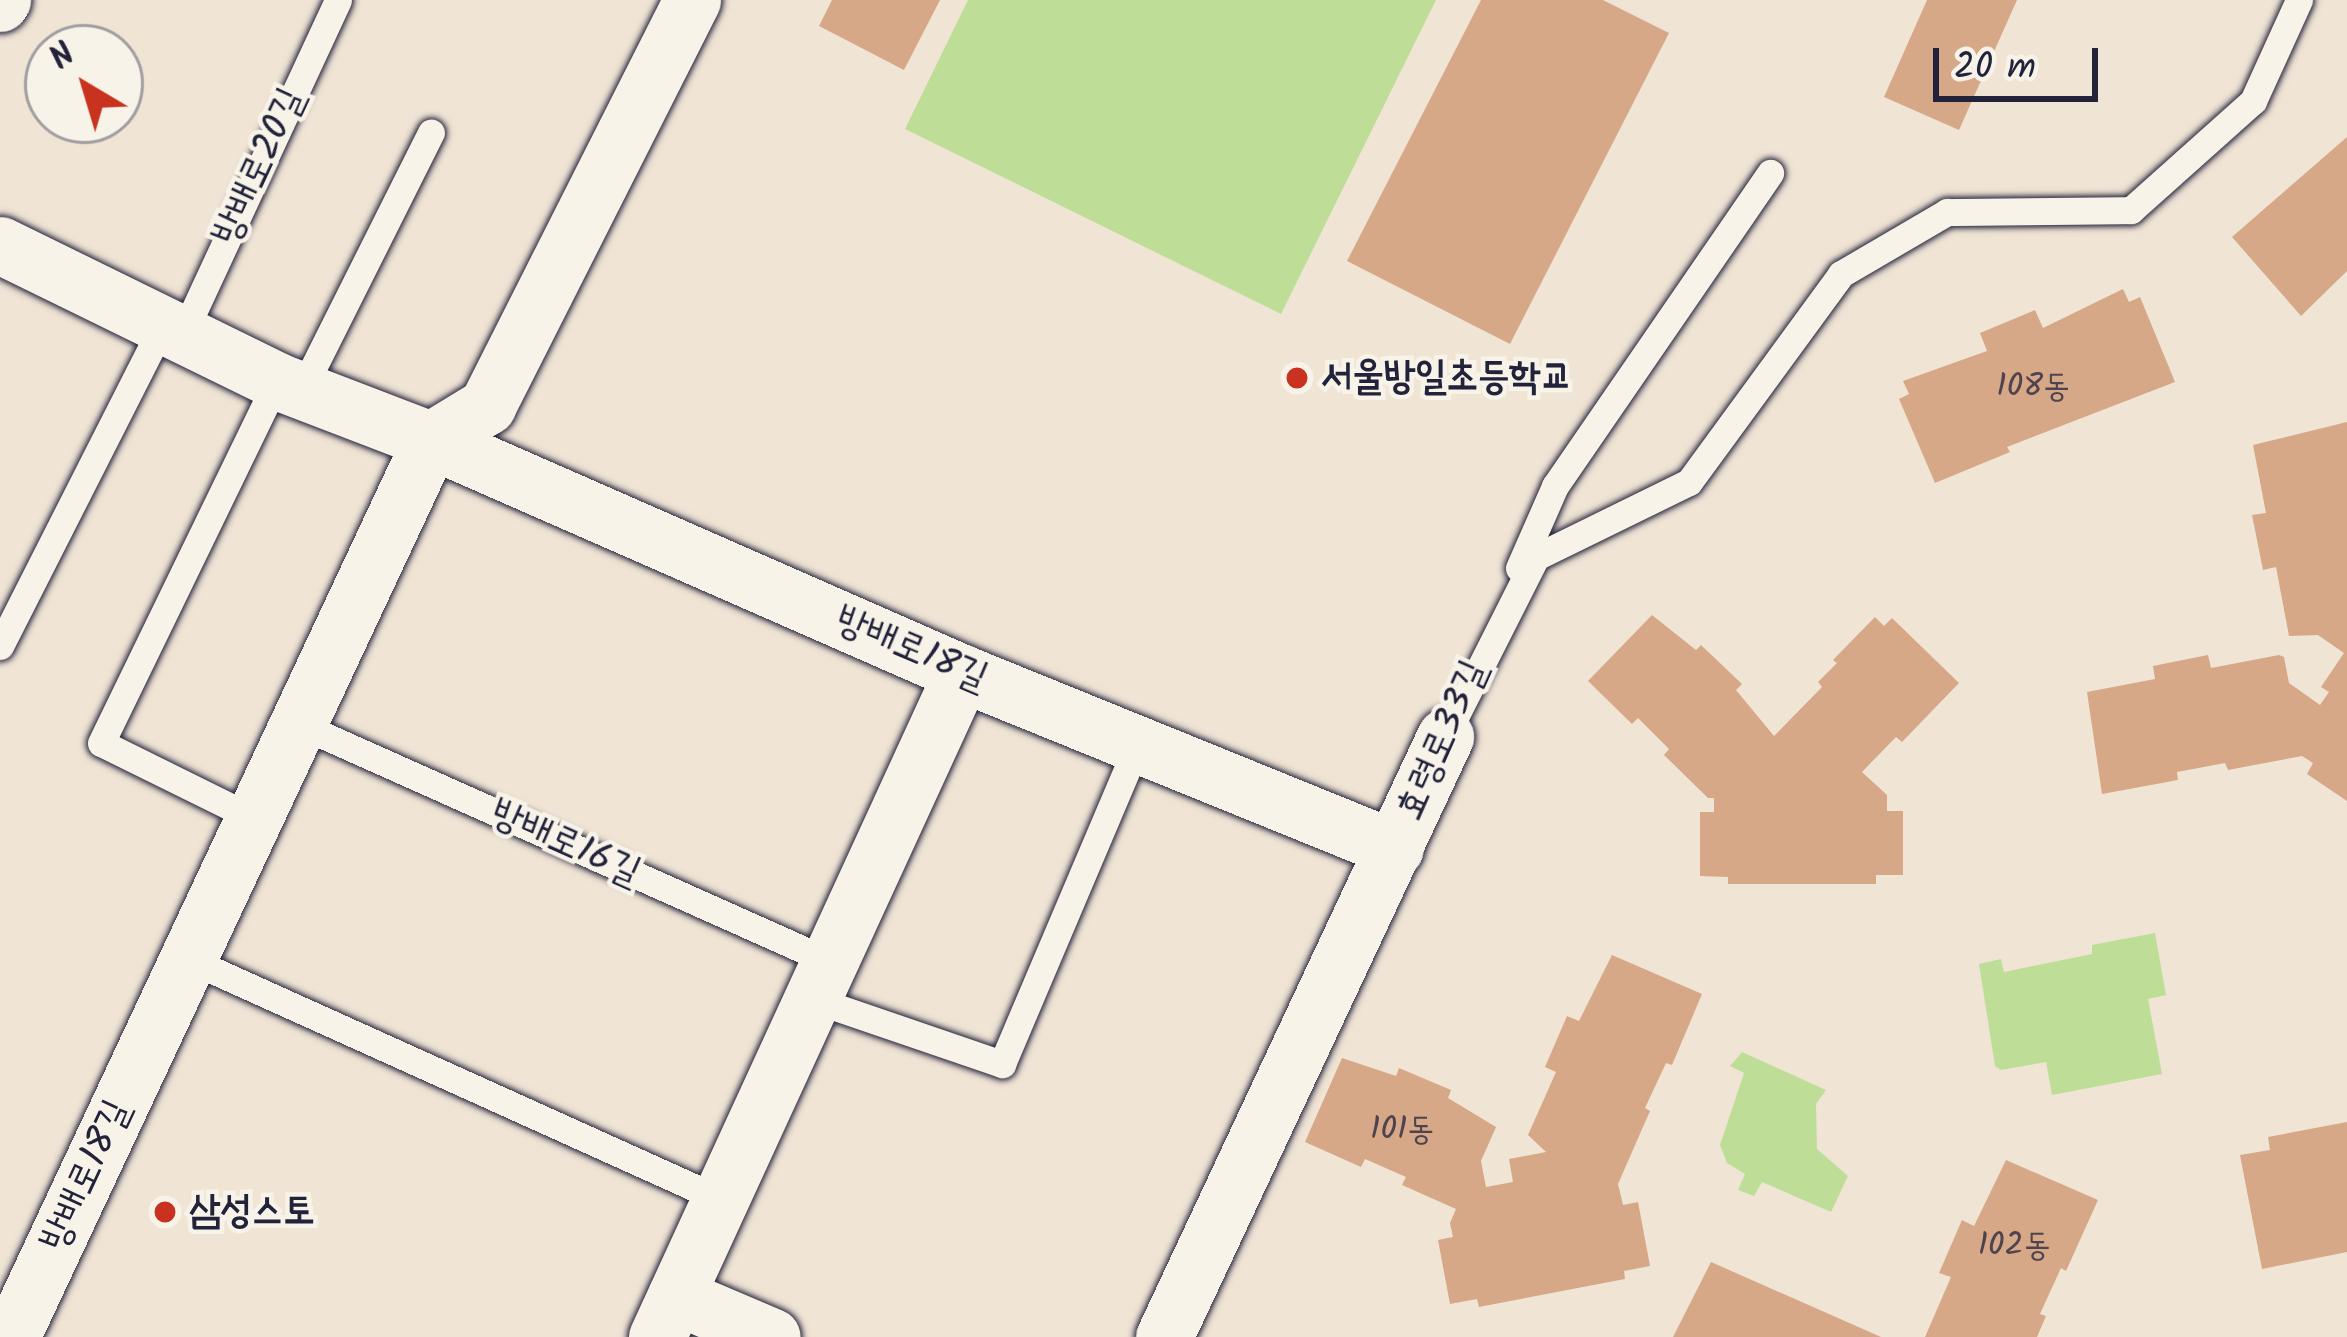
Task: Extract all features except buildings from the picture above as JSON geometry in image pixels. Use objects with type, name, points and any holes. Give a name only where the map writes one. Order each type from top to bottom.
[{"type":"street","points":[[431,440],[487,406],[692,0]]},
{"type":"street","name":"방배로18길","points":[[0,245],[290,386],[431,440],[962,673],[1395,849]]},
{"type":"street","name":"방배로18길","points":[[11,1337],[431,440]]},
{"type":"street","points":[[772,1337],[666,1317],[962,673]]},
{"type":"street","name":"효령로33길","points":[[1164,1337],[1445,737]]},
{"type":"lane","name":"방배로20길","points":[[0,646],[173,329],[338,0]]},
{"type":"lane","points":[[1445,737],[1536,557],[1689,482],[1841,274],[1947,212],[2131,210],[2253,101],[2299,0]]},
{"type":"lane","points":[[253,818],[101,743],[431,132]]},
{"type":"lane","name":"효령로33길","points":[[1445,737],[1555,486],[1770,173]]},
{"type":"lane","name":"방배로16길","points":[[298,724],[1002,1064],[1138,744]]},
{"type":"lane","points":[[188,959],[722,1200]]},
{"type":"green space","points":[[968,0],[1436,0],[1281,314],[905,129]]},
{"type":"green space","points":[[2155,933],[2166,995],[2148,999],[2162,1074],[2052,1095],[2046,1062],[2001,1070],[1995,1066],[1979,964],[2001,959],[2004,972],[2092,954],[2092,945]]},
{"type":"green space","points":[[1742,1052],[1826,1090],[1816,1104],[1817,1149],[1848,1176],[1831,1212],[1762,1182],[1754,1196],[1738,1190],[1745,1174],[1727,1163],[1720,1145],[1744,1073],[1730,1066]]},
{"type":"place","name":"서울방일초등학교","points":[[1297,378]]},
{"type":"place","name":"삼성스토","points":[[165,1212]]}]
